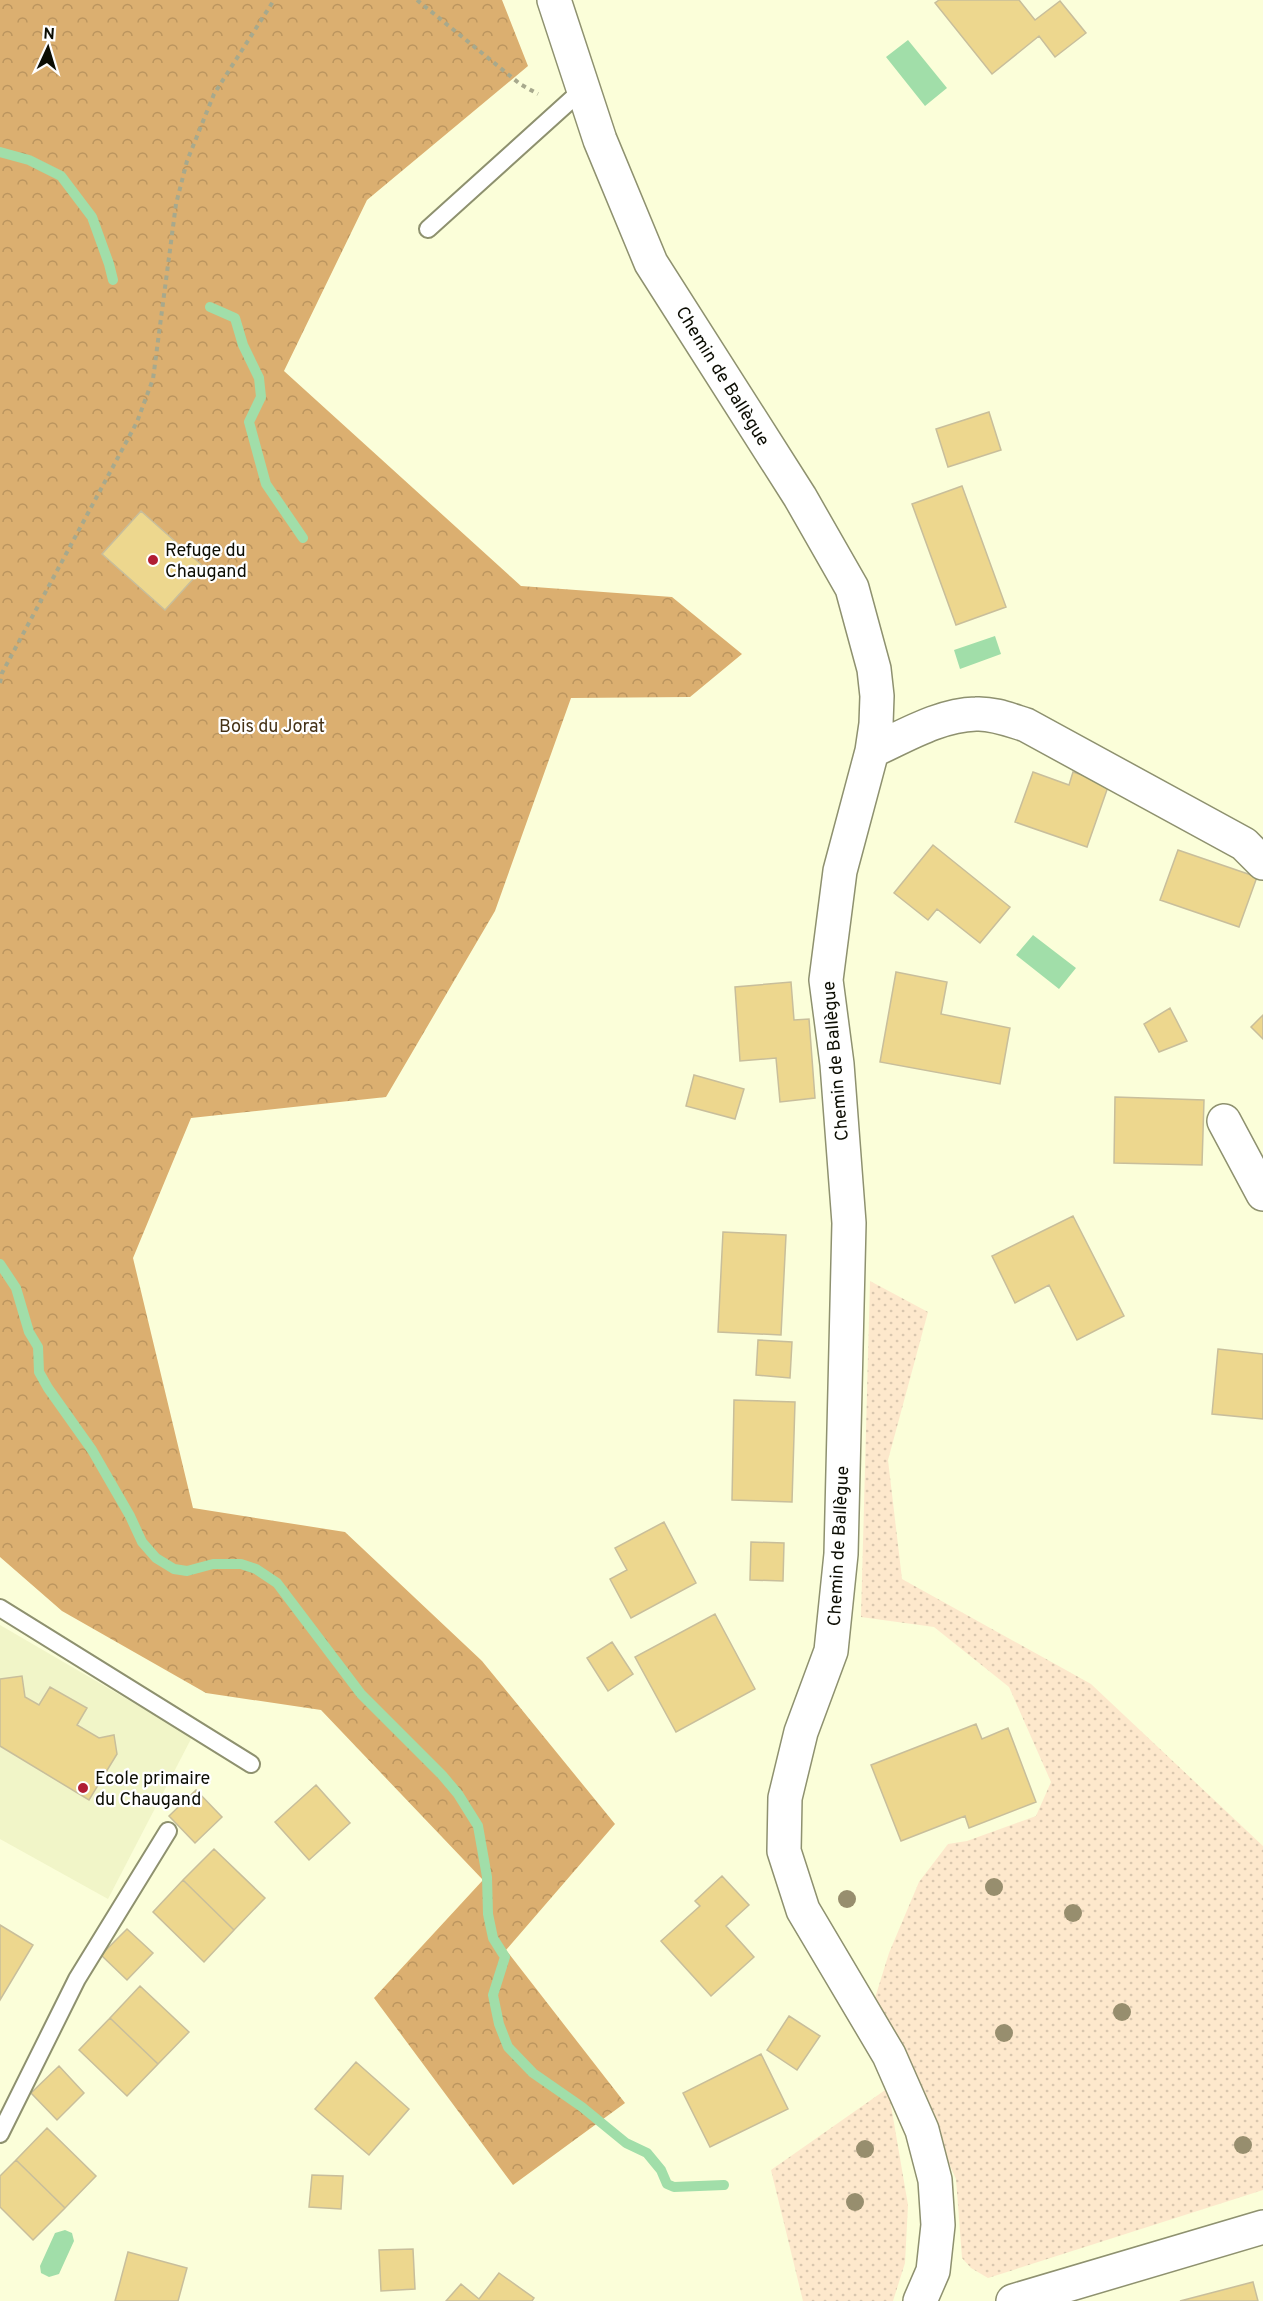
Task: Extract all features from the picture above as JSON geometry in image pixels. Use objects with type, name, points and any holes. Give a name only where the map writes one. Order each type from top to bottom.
[{"type":"street","name":"Chemin de Ballègue","points":[[554,0],[575,96],[600,140],[651,263],[800,497],[852,588],[874,669],[877,715],[872,751],[840,871],[826,980],[837,1064],[849,1223],[841,1554],[831,1651],[801,1732],[785,1798],[784,1851],[803,1910],[889,2055],[922,2130],[935,2180],[938,2225],[933,2271],[920,2301]]},
{"type":"street","points":[[872,751],[930,724],[976,714],[997,716],[1026,725],[1244,844],[1263,863]]},
{"type":"street","points":[[1224,1121],[1263,1194]]},
{"type":"street","points":[[1013,2301],[1263,2227]]},
{"type":"lane","points":[[428,229],[575,96]]},
{"type":"lane","points":[[0,1608],[251,1764]]},
{"type":"lane","points":[[0,2134],[77,1979],[168,1831]]},
{"type":"path","points":[[0,683],[2,673],[137,422],[153,379],[176,204],[187,161],[214,94],[274,0]]},
{"type":"path","points":[[417,0],[520,84],[546,98],[575,96]]},
{"type":"shaded area","points":[[908,40],[947,88],[925,106],[886,57]]},
{"type":"shaded area","points":[[995,636],[1001,654],[960,669],[954,650]]},
{"type":"shaded area","points":[[1033,935],[1076,968],[1059,989],[1016,955]]},
{"type":"shaded area","points":[[870,1281],[928,1312],[888,1460],[902,1579],[1091,1684],[1263,1846],[1263,2190],[988,2278],[971,2268],[962,2258],[956,2179],[875,1998],[889,1953],[919,1882],[948,1844],[967,1841],[1036,1816],[1051,1782],[1009,1687],[934,1627],[861,1617]]},
{"type":"shaded area","name":"Ecole primaire du Chaugand","points":[[0,1625],[192,1737],[108,1899],[0,1839]]},
{"type":"shaded area","points":[[888,2088],[908,2205],[905,2263],[893,2301],[803,2301],[771,2170]]},
{"type":"shaded area","points":[[65,2230],[72,2233],[74,2241],[59,2274],[49,2277],[41,2273],[40,2266],[55,2233]]},
{"type":"green space","name":"Bois du Jorat","points":[[0,0],[502,0],[528,66],[367,200],[284,371],[521,586],[672,597],[742,654],[690,697],[571,698],[495,911],[386,1097],[191,1118],[133,1258],[193,1508],[345,1532],[482,1661],[615,1824],[506,1950],[625,2103],[513,2185],[374,1998],[483,1880],[321,1710],[206,1693],[62,1611],[0,1557]]},
{"type":"building","points":[[939,0],[1019,0],[1035,20],[1060,1],[1086,33],[1055,57],[1039,36],[992,74],[935,3]]},
{"type":"building","points":[[989,412],[1001,450],[948,467],[936,429]]},
{"type":"building","points":[[962,486],[1006,607],[956,625],[912,504]]},
{"type":"building","name":"Refuge du Chaugand","points":[[141,511],[204,567],[165,610],[102,554]]},
{"type":"building","points":[[1033,772],[1069,785],[1073,772],[1109,784],[1087,847],[1015,822]]},
{"type":"building","points":[[933,845],[1010,907],[980,943],[937,909],[928,920],[894,893]]},
{"type":"building","points":[[1178,850],[1257,877],[1239,927],[1160,900]]},
{"type":"building","points":[[896,972],[947,982],[941,1014],[1010,1028],[1000,1084],[880,1062]]},
{"type":"building","points":[[791,982],[794,1020],[809,1019],[815,1098],[780,1102],[776,1058],[740,1061],[735,987]]},
{"type":"building","points":[[1170,1008],[1187,1041],[1159,1052],[1144,1024]]},
{"type":"building","points":[[1263,1015],[1263,1039],[1251,1027]]},
{"type":"building","points":[[694,1075],[744,1089],[735,1119],[686,1106]]},
{"type":"building","points":[[1115,1097],[1204,1100],[1202,1165],[1114,1163]]},
{"type":"building","points":[[1073,1216],[1124,1316],[1077,1340],[1049,1285],[1015,1303],[992,1256]]},
{"type":"building","points":[[723,1232],[786,1235],[781,1335],[718,1332]]},
{"type":"building","points":[[758,1340],[792,1342],[790,1378],[756,1375]]},
{"type":"building","points":[[1218,1349],[1263,1354],[1263,1419],[1212,1414]]},
{"type":"building","points":[[734,1400],[795,1402],[792,1502],[732,1500]]},
{"type":"building","points":[[664,1522],[696,1583],[631,1618],[610,1579],[627,1570],[615,1548]]},
{"type":"building","points":[[751,1542],[784,1543],[783,1581],[750,1580]]},
{"type":"building","points":[[715,1614],[755,1689],[676,1732],[635,1657]]},
{"type":"building","points":[[612,1642],[633,1674],[608,1691],[587,1658]]},
{"type":"building","points":[[22,1676],[25,1697],[39,1705],[50,1687],[87,1708],[77,1725],[99,1738],[114,1735],[117,1754],[89,1800],[0,1746],[0,1679]]},
{"type":"building","points":[[976,1724],[982,1739],[1008,1728],[1036,1802],[969,1828],[965,1816],[901,1841],[871,1765]]},
{"type":"building","points":[[316,1785],[350,1823],[309,1860],[275,1822]]},
{"type":"building","points":[[196,1790],[222,1817],[195,1843],[169,1816]]},
{"type":"building","points":[[214,1849],[265,1898],[234,1930],[183,1880]]},
{"type":"building","points":[[722,1876],[749,1905],[726,1926],[754,1957],[711,1996],[661,1941],[700,1906],[695,1901]]},
{"type":"building","points":[[183,1880],[234,1930],[204,1962],[153,1912]]},
{"type":"building","points":[[0,1925],[33,1945],[0,2000]]},
{"type":"building","points":[[127,1929],[153,1953],[127,1980],[101,1955]]},
{"type":"building","points":[[140,1986],[189,2032],[158,2064],[110,2018]]},
{"type":"building","points":[[789,2016],[820,2036],[797,2070],[767,2050]]},
{"type":"building","points":[[110,2018],[158,2064],[127,2096],[79,2050]]},
{"type":"building","points":[[761,2054],[788,2109],[710,2147],[683,2093]]},
{"type":"building","points":[[356,2062],[409,2109],[369,2155],[315,2109]]},
{"type":"building","points":[[59,2066],[84,2093],[57,2120],[31,2093]]},
{"type":"building","points":[[47,2128],[96,2176],[65,2208],[16,2160]]},
{"type":"building","points":[[16,2160],[65,2208],[33,2240],[0,2207],[0,2176]]},
{"type":"building","points":[[312,2175],[343,2176],[341,2209],[309,2207]]},
{"type":"building","points":[[413,2249],[415,2289],[381,2291],[379,2250]]},
{"type":"building","points":[[128,2252],[187,2268],[178,2301],[115,2301]]},
{"type":"building","points":[[499,2273],[534,2298],[532,2301],[446,2301],[461,2284],[479,2299]]},
{"type":"building","points":[[1253,2282],[1258,2301],[1180,2301]]},
{"type":"waterway","points":[[0,152],[29,160],[61,176],[92,217],[113,280]]},
{"type":"waterway","points":[[210,307],[235,318],[243,345],[259,378],[261,397],[249,422],[266,484],[303,538]]},
{"type":"waterway","points":[[0,1264],[16,1288],[29,1332],[38,1347],[39,1372],[92,1450],[130,1516],[142,1542],[156,1558],[174,1569],[187,1571],[213,1564],[241,1564],[256,1569],[277,1583],[361,1694],[458,1794],[478,1826],[487,1877],[488,1914],[493,1938],[505,1957],[493,1995],[499,2024],[508,2047],[533,2073],[582,2107],[626,2143],[647,2153],[661,2170],[667,2184],[674,2187],[724,2185]]},
{"type":"place","name":"Refuge du Chaugand","points":[[153,560]]},
{"type":"place","name":"Ecole primaire du Chaugand","points":[[83,1788]]}]
